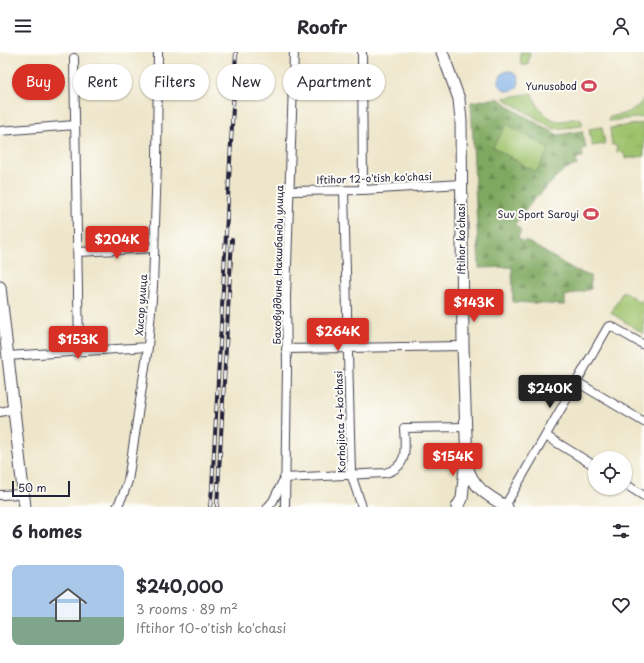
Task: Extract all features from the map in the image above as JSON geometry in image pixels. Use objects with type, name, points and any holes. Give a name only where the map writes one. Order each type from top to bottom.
[{"type":"main road","name":"Iftihor ko'chasi","points":[[442,52],[460,106],[462,346],[466,458],[469,474],[478,488],[506,507]]},
{"type":"main road","points":[[0,287],[25,507]]},
{"type":"main road","points":[[460,503],[466,458]]},
{"type":"main road","points":[[460,503],[469,496],[476,495],[491,497]]},
{"type":"street","name":"Хисор улица","points":[[118,507],[128,481],[148,347],[157,163],[158,52]]},
{"type":"street","name":"Баховуддина Накшбанди улица","points":[[285,507],[286,296],[294,52]]},
{"type":"street","points":[[362,52],[363,190]]},
{"type":"street","points":[[74,58],[79,350]]},
{"type":"street","points":[[0,131],[75,125]]},
{"type":"street","name":"Iftihor 12-o'tish ko'chasi","points":[[289,191],[344,191],[461,184]]},
{"type":"street","name":"Korhojiota 4-ko'chasi","points":[[344,191],[351,474],[362,507]]},
{"type":"street","points":[[78,252],[154,248]]},
{"type":"street","points":[[506,507],[609,326],[644,345]]},
{"type":"street","points":[[286,349],[462,346]]},
{"type":"street","points":[[7,356],[79,350],[148,347]]},
{"type":"street","points":[[577,382],[644,422]]},
{"type":"street","points":[[0,412],[14,409]]},
{"type":"street","points":[[268,507],[273,501],[284,478],[384,473],[395,469],[400,465],[405,449],[404,428],[465,426]]},
{"type":"street","points":[[546,436],[588,462]]},
{"type":"street","points":[[632,488],[644,496]]},
{"type":"street","points":[[0,495],[24,494]]},
{"type":"green space","points":[[520,52],[530,52],[528,65],[521,65]]},
{"type":"green space","points":[[532,93],[538,106],[548,117],[557,121],[580,118],[582,121],[582,126],[554,129],[503,98]]},
{"type":"green space","points":[[498,98],[516,111],[558,135],[582,131],[586,148],[582,150],[583,157],[576,158],[577,165],[565,169],[532,202],[515,224],[521,230],[518,238],[523,242],[525,240],[575,270],[590,276],[591,289],[565,296],[565,305],[513,302],[512,267],[479,268],[471,102]]},
{"type":"green space","points":[[644,98],[644,117],[608,121],[609,117],[624,114],[633,109]]},
{"type":"green space","points":[[644,123],[644,156],[625,159],[624,152],[617,153],[616,145],[612,145],[610,128]]},
{"type":"green space","points":[[507,124],[549,149],[536,172],[493,147]]},
{"type":"green space","points":[[602,127],[605,144],[592,146],[589,129]]},
{"type":"green space","points":[[623,291],[642,303],[644,296],[644,334],[611,313]]},
{"type":"water","points":[[509,71],[516,74],[519,81],[516,88],[509,91],[502,88],[499,81],[502,74]]},
{"type":"railway","points":[[210,507],[236,52]]},
{"type":"railway","points":[[217,507],[232,239]]},
{"type":"place","name":"Yunusobod","points":[[589,86]]},
{"type":"place","name":"Suv Sport Saroyi","points":[[591,214]]}]
